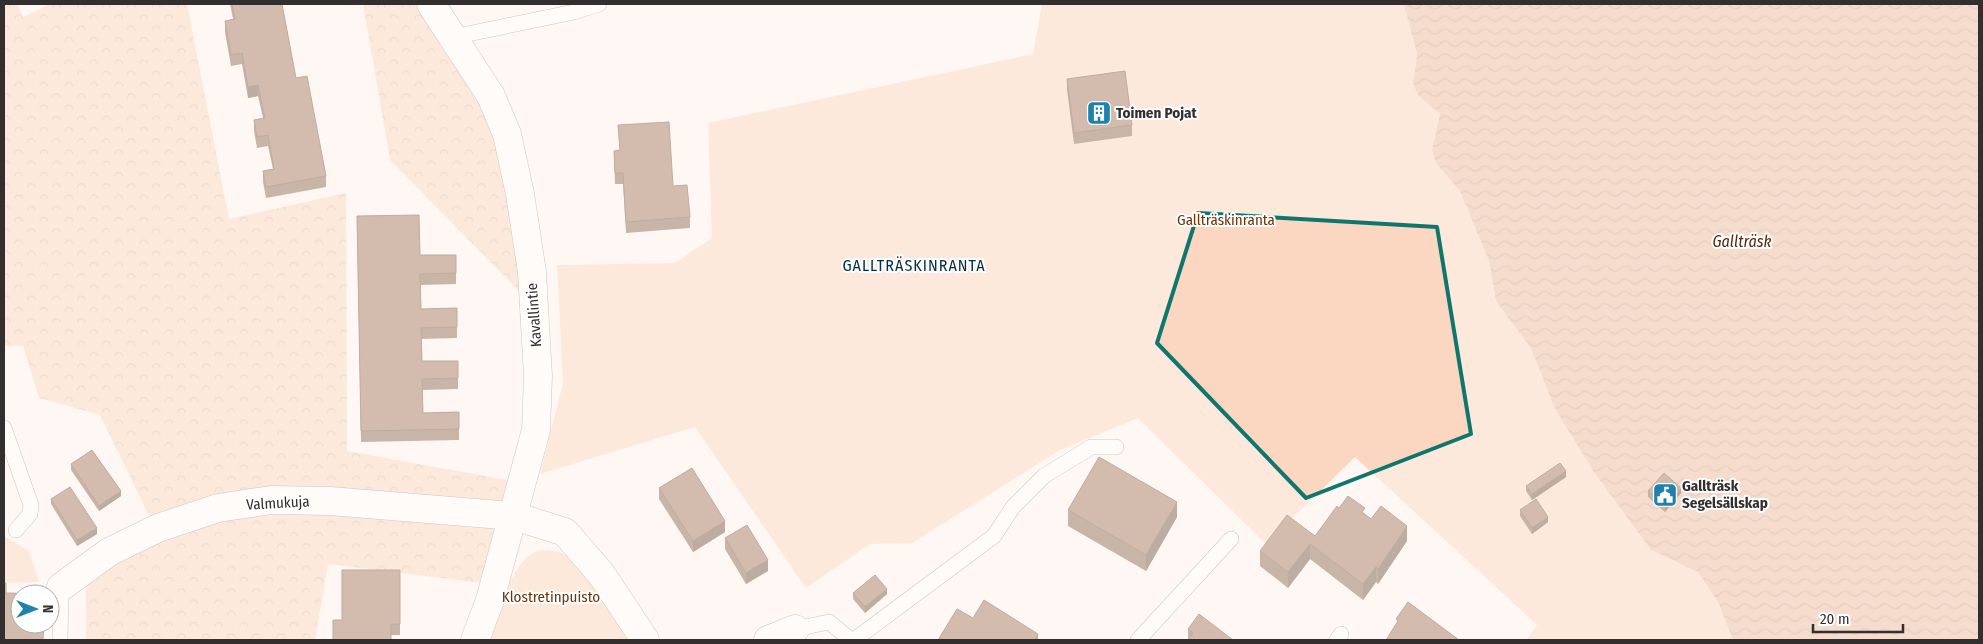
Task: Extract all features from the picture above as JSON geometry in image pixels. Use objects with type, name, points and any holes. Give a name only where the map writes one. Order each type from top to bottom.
[{"type":"street","name":"Kavallintie","points":[[431,4],[491,96],[507,134],[520,194],[532,272],[538,376],[536,430],[490,600],[475,640]]},
{"type":"street","name":"Valmukuja","points":[[61,587],[109,552],[158,528],[218,508],[272,500],[330,501],[514,516],[565,532],[602,575],[645,640]]},
{"type":"street","points":[[768,640],[797,635]]},
{"type":"lane","points":[[453,38],[574,12],[599,4]]},
{"type":"lane","points":[[4,428],[31,506],[30,514],[16,530]]},
{"type":"lane","points":[[797,635],[829,622],[852,640],[994,536],[1013,507],[1044,476],[1091,447],[1116,447]]},
{"type":"lane","points":[[1138,640],[1232,540]]},
{"type":"lane","points":[[60,640],[61,587]]},
{"type":"highlighted area","points":[[1198,213],[1437,227],[1471,434],[1306,498],[1157,343]]},
{"type":"green space","points":[[4,4],[17,4],[23,17],[50,4],[187,4],[229,219],[346,193],[347,451],[513,481],[482,583],[328,564],[315,640],[86,640],[86,580],[159,536],[100,415],[39,398],[23,346],[4,346]]},
{"type":"green space","points":[[363,4],[419,4],[487,112],[504,168],[521,293],[390,160]]},
{"type":"green space","name":"Gallträskinranta","points":[[1042,4],[1404,4],[1417,54],[1413,84],[1418,95],[1440,114],[1432,148],[1436,163],[1460,191],[1489,261],[1496,301],[1532,350],[1554,407],[1593,471],[1651,550],[1698,572],[1718,602],[1733,640],[1526,640],[1537,625],[1355,457],[1266,544],[1138,418],[1060,450],[912,543],[870,544],[806,588],[695,427],[540,474],[563,383],[557,265],[675,263],[712,238],[708,123],[1033,54]]},
{"type":"green space","points":[[4,536],[29,551],[39,582],[4,583]]},
{"type":"green space","name":"Klostretinpuisto","points":[[548,550],[562,553],[574,560],[637,640],[489,640],[506,592],[518,569],[525,559],[533,553]]},
{"type":"water","name":"Gallträsk","points":[[1404,4],[1979,4],[1979,640],[1733,640],[1718,602],[1698,572],[1651,550],[1593,471],[1554,407],[1532,350],[1496,301],[1489,261],[1460,191],[1436,163],[1432,149],[1440,114],[1418,95],[1413,84],[1417,54]]},
{"type":"building","points":[[232,4],[282,4],[296,78],[307,76],[326,176],[266,187],[263,171],[274,169],[268,135],[257,137],[254,120],[265,118],[258,85],[248,87],[242,53],[231,55],[225,21],[235,19]]},
{"type":"building","name":"Toimen Pojat","points":[[1125,71],[1132,125],[1074,133],[1067,79]]},
{"type":"building","points":[[669,122],[673,186],[687,185],[690,217],[626,222],[623,173],[615,173],[614,151],[620,150],[618,125]]},
{"type":"building","points":[[419,215],[420,255],[456,255],[456,273],[420,274],[421,309],[457,308],[457,327],[421,328],[422,361],[458,361],[458,378],[422,379],[423,413],[459,412],[459,429],[361,431],[357,216]]},
{"type":"building","points":[[92,450],[121,491],[99,506],[71,464]]},
{"type":"building","points":[[1099,457],[1177,502],[1146,555],[1068,510]]},
{"type":"building","points":[[1560,463],[1566,471],[1532,494],[1526,486]]},
{"type":"building","points":[[692,468],[725,521],[693,541],[659,488]]},
{"type":"building","name":"Gallträsk Segelsällskap","points":[[1664,473],[1681,488],[1665,507],[1648,491]]},
{"type":"building","points":[[70,487],[97,528],[77,540],[51,499]]},
{"type":"building","points":[[1348,496],[1365,508],[1362,512],[1371,519],[1381,506],[1407,526],[1378,569],[1376,567],[1363,584],[1310,544],[1288,572],[1260,551],[1287,515],[1315,536],[1337,506],[1339,508]]},
{"type":"building","points":[[1536,499],[1548,517],[1532,528],[1520,510]]},
{"type":"building","points":[[747,525],[768,560],[746,573],[725,538]]},
{"type":"building","points":[[342,570],[400,570],[400,624],[391,624],[391,640],[333,640],[333,620],[342,620]]},
{"type":"building","points":[[875,575],[887,589],[865,607],[853,593]]},
{"type":"building","points":[[4,583],[6,583],[6,593],[10,593],[10,634],[43,634],[43,640],[4,640]]},
{"type":"building","points":[[984,600],[1038,634],[1035,640],[938,640],[957,609],[973,618]]},
{"type":"building","points":[[1408,602],[1459,640],[1386,640],[1398,621],[1396,619]]},
{"type":"building","points":[[1199,614],[1233,640],[1188,640],[1193,633],[1188,629]]},
{"type":"place","name":"Toimen Pojat","points":[[1099,113]]},
{"type":"place","name":"Gallträsk Segelsällskap","points":[[1665,495]]},
{"type":"district","name":"GALLTRÄSKINRANTA","points":[[914,265]]}]
